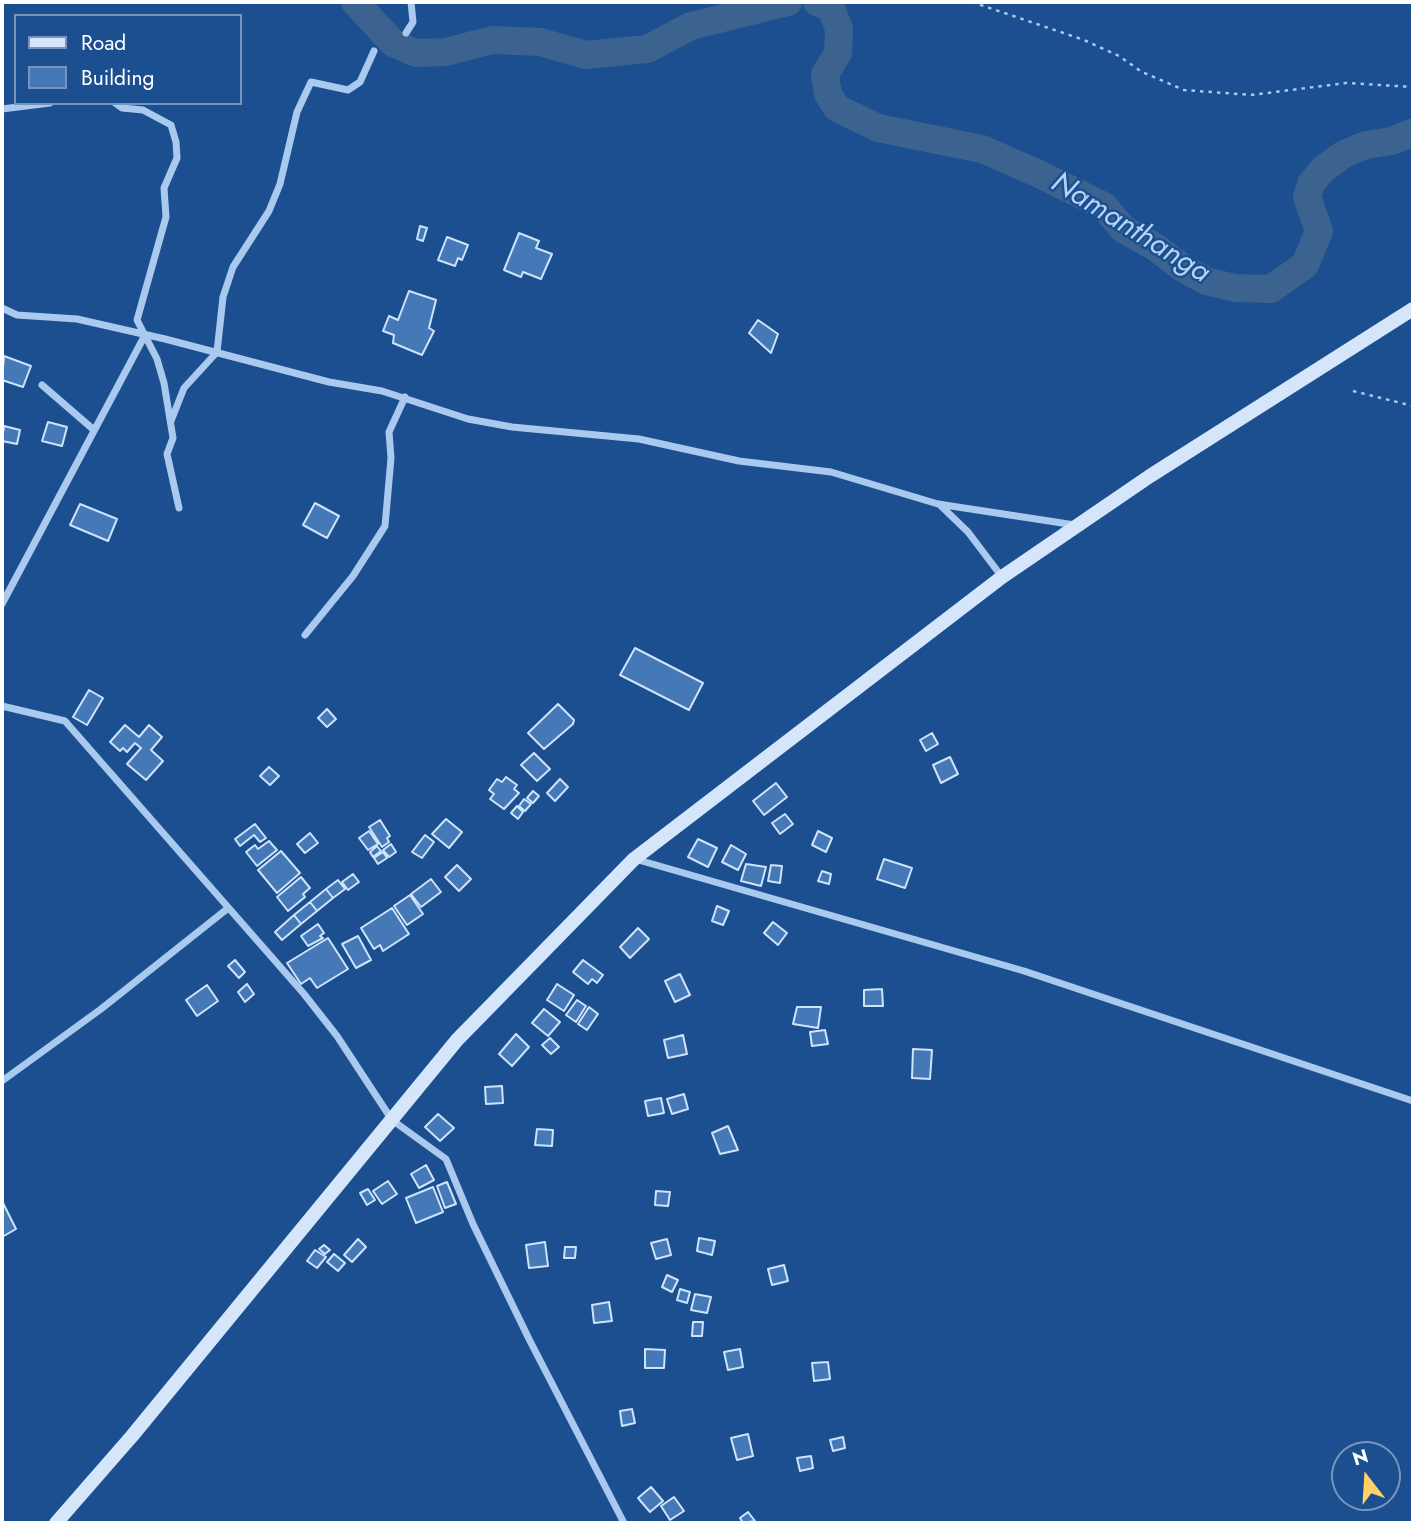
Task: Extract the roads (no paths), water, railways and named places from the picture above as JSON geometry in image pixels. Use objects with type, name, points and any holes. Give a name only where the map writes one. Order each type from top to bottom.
[{"type":"street","points":[[406,33],[413,22],[411,2]]},
{"type":"street","points":[[171,421],[184,388],[217,352],[223,297],[233,267],[269,211],[280,184],[297,112],[312,82],[348,90],[360,82],[374,51]]},
{"type":"street","points":[[2,109],[34,105]]},
{"type":"street","points":[[118,105],[122,108],[143,110],[171,125],[176,142],[177,158],[164,188],[166,217],[137,320],[157,359],[171,421],[173,438],[167,454],[179,508]]},
{"type":"street","points":[[2,308],[17,316],[77,319],[217,352],[329,382],[405,397],[468,419],[512,427],[639,439],[739,461],[831,472],[938,504],[1077,526]]},
{"type":"street","points":[[56,1523],[457,1040],[634,859],[1002,578],[1077,526],[1413,309]]},
{"type":"street","points":[[2,604],[145,335]]},
{"type":"street","points":[[42,385],[94,430]]},
{"type":"street","points":[[306,635],[353,576],[385,526],[391,458],[389,432],[405,397]]},
{"type":"street","points":[[938,504],[968,532],[1002,578]]},
{"type":"street","points":[[2,706],[65,721],[337,1037],[392,1120],[446,1158],[473,1224],[530,1341],[624,1523]]},
{"type":"street","points":[[634,859],[1024,971],[1413,1101]]},
{"type":"street","points":[[2,1081],[101,1009],[227,909]]},
{"type":"waterway","name":"Namanthanga","points":[[355,2],[393,43],[416,53],[446,52],[492,40],[540,42],[586,55],[647,49],[691,26],[788,2]]},
{"type":"waterway","name":"Namanthanga","points":[[817,2],[831,8],[839,29],[838,53],[825,74],[828,94],[837,108],[878,128],[982,149],[1037,173],[1104,206],[1123,229],[1155,247],[1183,268],[1206,281],[1235,288],[1271,289],[1305,265],[1319,231],[1307,197],[1311,184],[1323,169],[1344,154],[1366,145],[1392,141],[1411,133],[1413,135]]}]
